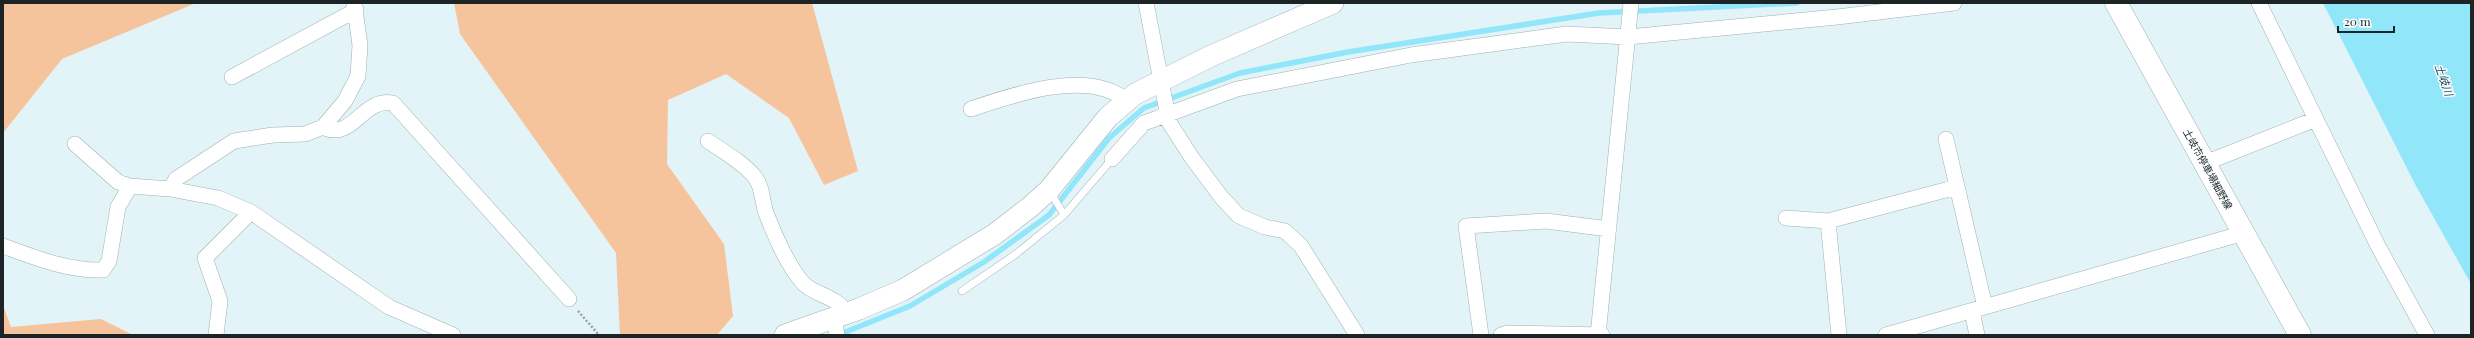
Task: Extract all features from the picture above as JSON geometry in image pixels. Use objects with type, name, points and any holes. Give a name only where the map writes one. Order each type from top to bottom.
[{"type":"main road","name":"土岐市停車場細野線","points":[[2116,3],[2300,335]]},
{"type":"street","points":[[1146,3],[1169,122],[1192,158],[1222,198],[1239,216],[1265,227],[1285,231],[1301,246],[1357,335]]},
{"type":"street","points":[[786,335],[839,323],[940,269],[995,234],[1049,190],[1108,117],[1135,94],[1162,88],[1218,53],[1333,3]]},
{"type":"street","points":[[1598,335],[1631,3]]},
{"type":"street","points":[[1112,159],[1144,123],[1167,112],[1237,89],[1411,55],[1568,34],[1837,17],[1954,3]]},
{"type":"street","points":[[2259,3],[2378,246],[2428,335]]},
{"type":"street","points":[[170,189],[176,179],[234,141],[273,135],[305,134],[323,127],[345,102],[358,76],[360,46],[355,6],[232,77]]},
{"type":"street","points":[[971,109],[1039,88],[1078,86],[1106,90],[1119,94],[1127,100]]},
{"type":"street","points":[[323,127],[331,131],[343,130],[375,104],[384,101],[393,103],[569,299]]},
{"type":"street","points":[[2205,163],[2316,119]]},
{"type":"street","points":[[1946,139],[1957,187],[1978,309],[1977,335]]},
{"type":"street","points":[[708,141],[736,160],[755,176],[759,185],[766,213],[791,266],[804,284],[837,301],[839,323]]},
{"type":"street","points":[[75,144],[118,182],[130,186],[170,189],[218,198],[251,212],[389,307],[453,335]]},
{"type":"street","points":[[3,246],[45,262],[85,270],[103,270],[110,261],[118,207],[130,186]]},
{"type":"street","points":[[1786,218],[1828,221],[1957,187]]},
{"type":"street","points":[[216,335],[220,301],[205,258],[251,212]]},
{"type":"street","points":[[1481,335],[1466,226],[1546,221],[1609,229]]},
{"type":"street","points":[[1828,221],[1839,335]]},
{"type":"street","points":[[1886,335],[2244,233]]},
{"type":"street","points":[[1501,335],[1507,333],[1602,335]]},
{"type":"lane","points":[[962,291],[1016,254],[1064,215],[1112,159]]},
{"type":"lane","points":[[1049,190],[1064,215]]},
{"type":"path","points":[[569,299],[599,335]]},
{"type":"shaded area","points":[[3,3],[196,3],[62,59],[3,133]]},
{"type":"shaded area","points":[[454,3],[812,3],[858,171],[824,185],[789,118],[726,74],[668,100],[667,164],[724,244],[733,316],[717,335],[620,335],[616,253],[460,34]]},
{"type":"shaded area","points":[[3,305],[11,327],[101,319],[133,335],[3,335]]},
{"type":"water","name":"土岐川","points":[[2323,3],[2471,3],[2471,284],[2415,184]]},
{"type":"waterway","points":[[838,335],[910,306],[984,262],[1049,215],[1109,138],[1144,108],[1240,73],[1348,52],[1599,13],[1797,3]]}]
